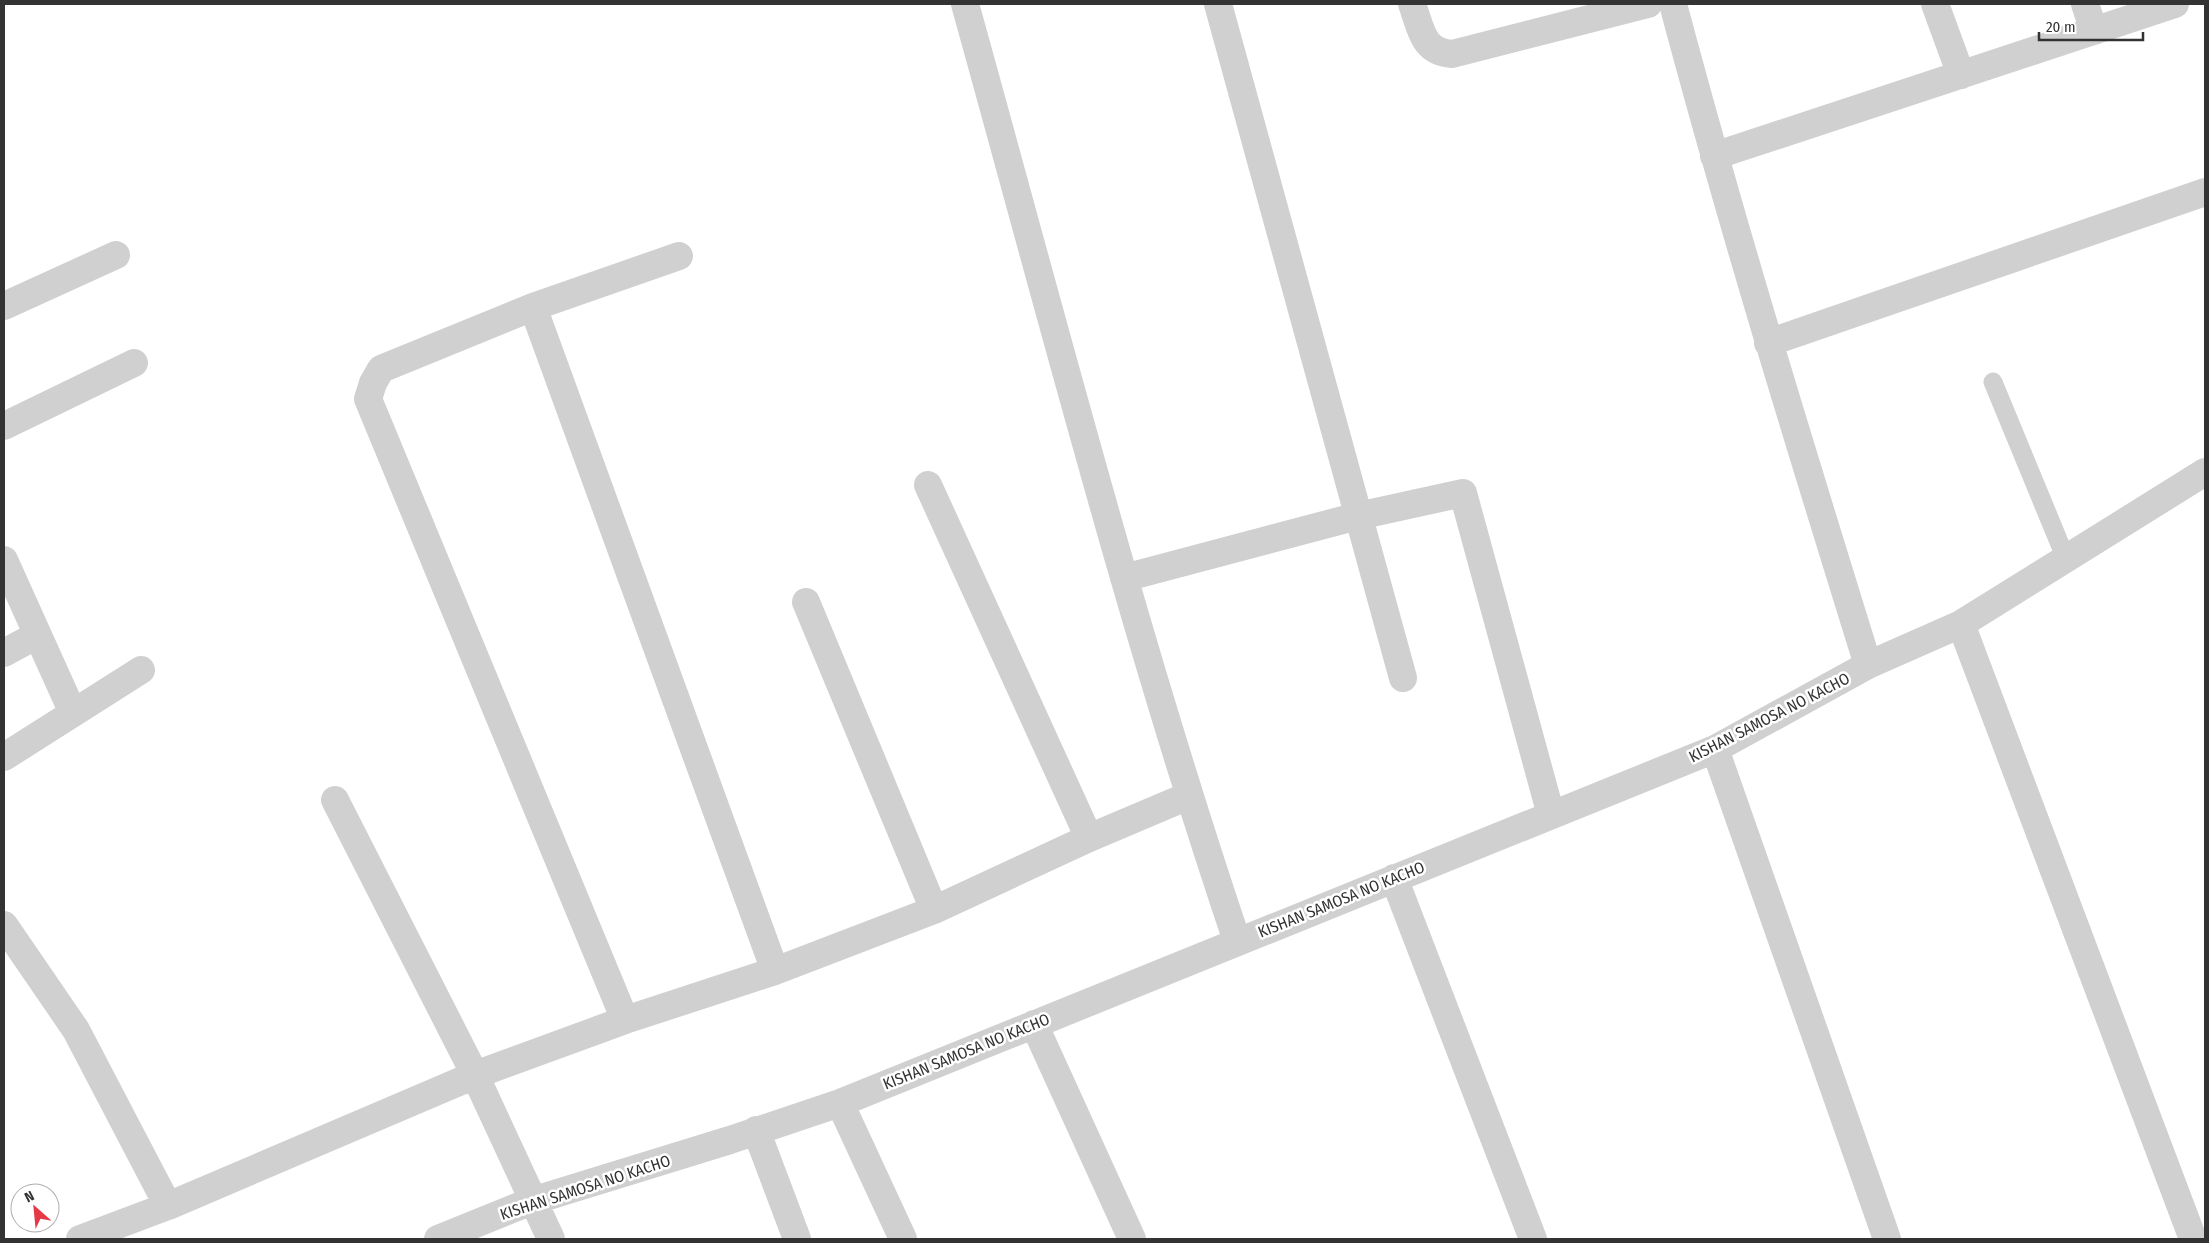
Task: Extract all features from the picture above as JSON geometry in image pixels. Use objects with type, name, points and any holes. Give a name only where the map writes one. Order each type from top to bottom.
[{"type":"street","points":[[965,4],[1124,578],[1188,796],[1237,941]]},
{"type":"street","points":[[1218,4],[1403,678]]},
{"type":"street","points":[[1412,4],[1429,47],[1439,54],[1452,54],[1648,4]]},
{"type":"street","points":[[1673,4],[1714,156],[1768,343],[1868,665]]},
{"type":"street","points":[[1935,4],[1961,74]]},
{"type":"street","points":[[2085,4],[2094,31]]},
{"type":"street","points":[[1714,156],[2175,4]]},
{"type":"street","points":[[1768,343],[2205,192]]},
{"type":"street","points":[[4,306],[116,255]]},
{"type":"street","points":[[625,1020],[368,399],[373,383],[381,369],[533,306],[679,256]]},
{"type":"street","points":[[533,306],[775,971]]},
{"type":"street","points":[[4,426],[134,363]]},
{"type":"street","name":"KISHAN SAMOSA NO KACHO","points":[[438,1239],[532,1201],[730,1140],[840,1102],[1716,749],[1868,665],[1961,624],[2205,472]]},
{"type":"street","points":[[928,485],[1089,838]]},
{"type":"street","points":[[1124,578],[1358,516],[1463,493],[1551,815]]},
{"type":"street","points":[[4,560],[73,713]]},
{"type":"street","points":[[806,602],[934,910]]},
{"type":"street","points":[[1961,624],[2193,1239]]},
{"type":"street","points":[[4,653],[37,635]]},
{"type":"street","points":[[4,756],[141,670]]},
{"type":"street","points":[[1716,749],[1887,1239]]},
{"type":"street","points":[[80,1239],[168,1206],[475,1075],[625,1020],[775,971],[934,910],[1089,838],[1188,796]]},
{"type":"street","points":[[335,800],[475,1075],[551,1239]]},
{"type":"street","points":[[1394,878],[1533,1239]]},
{"type":"street","points":[[4,925],[76,1030],[168,1206]]},
{"type":"street","points":[[1034,1024],[1132,1239]]},
{"type":"street","points":[[840,1102],[904,1239]]},
{"type":"street","points":[[756,1130],[797,1239]]},
{"type":"lane","points":[[1993,382],[2066,559]]}]
